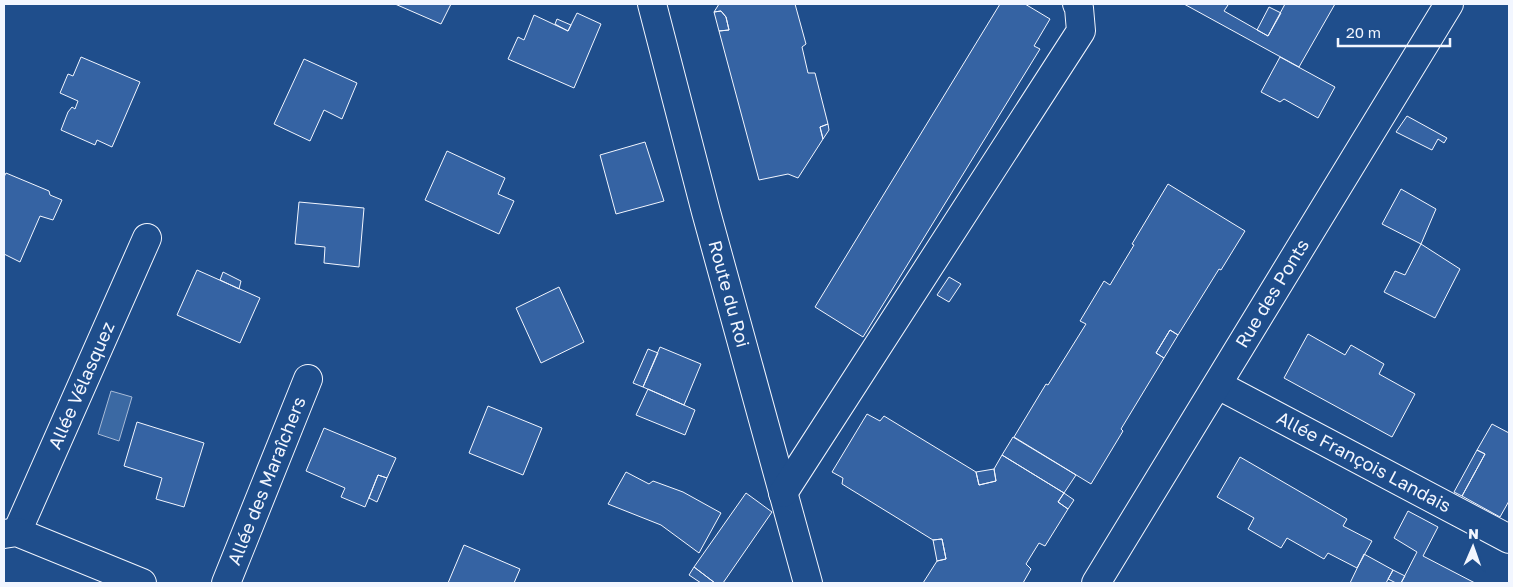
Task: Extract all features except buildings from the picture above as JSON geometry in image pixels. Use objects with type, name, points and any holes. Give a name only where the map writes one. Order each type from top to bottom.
[{"type":"street","name":"Route du Roi","points":[[652,4],[706,212],[808,583]]},
{"type":"street","points":[[783,493],[1081,31],[1078,4]]},
{"type":"street","name":"Rue des Ponts","points":[[1096,583],[1449,4]]},
{"type":"street","name":"Allée Vélasquez","points":[[10,533],[147,238]]},
{"type":"street","name":"Allée des Maraîchers","points":[[226,583],[308,379]]},
{"type":"street","name":"Allée François Landais","points":[[1218,385],[1509,539]]},
{"type":"street","points":[[10,533],[142,583]]},
{"type":"water","points":[[111,391],[132,397],[119,441],[98,434]]}]
